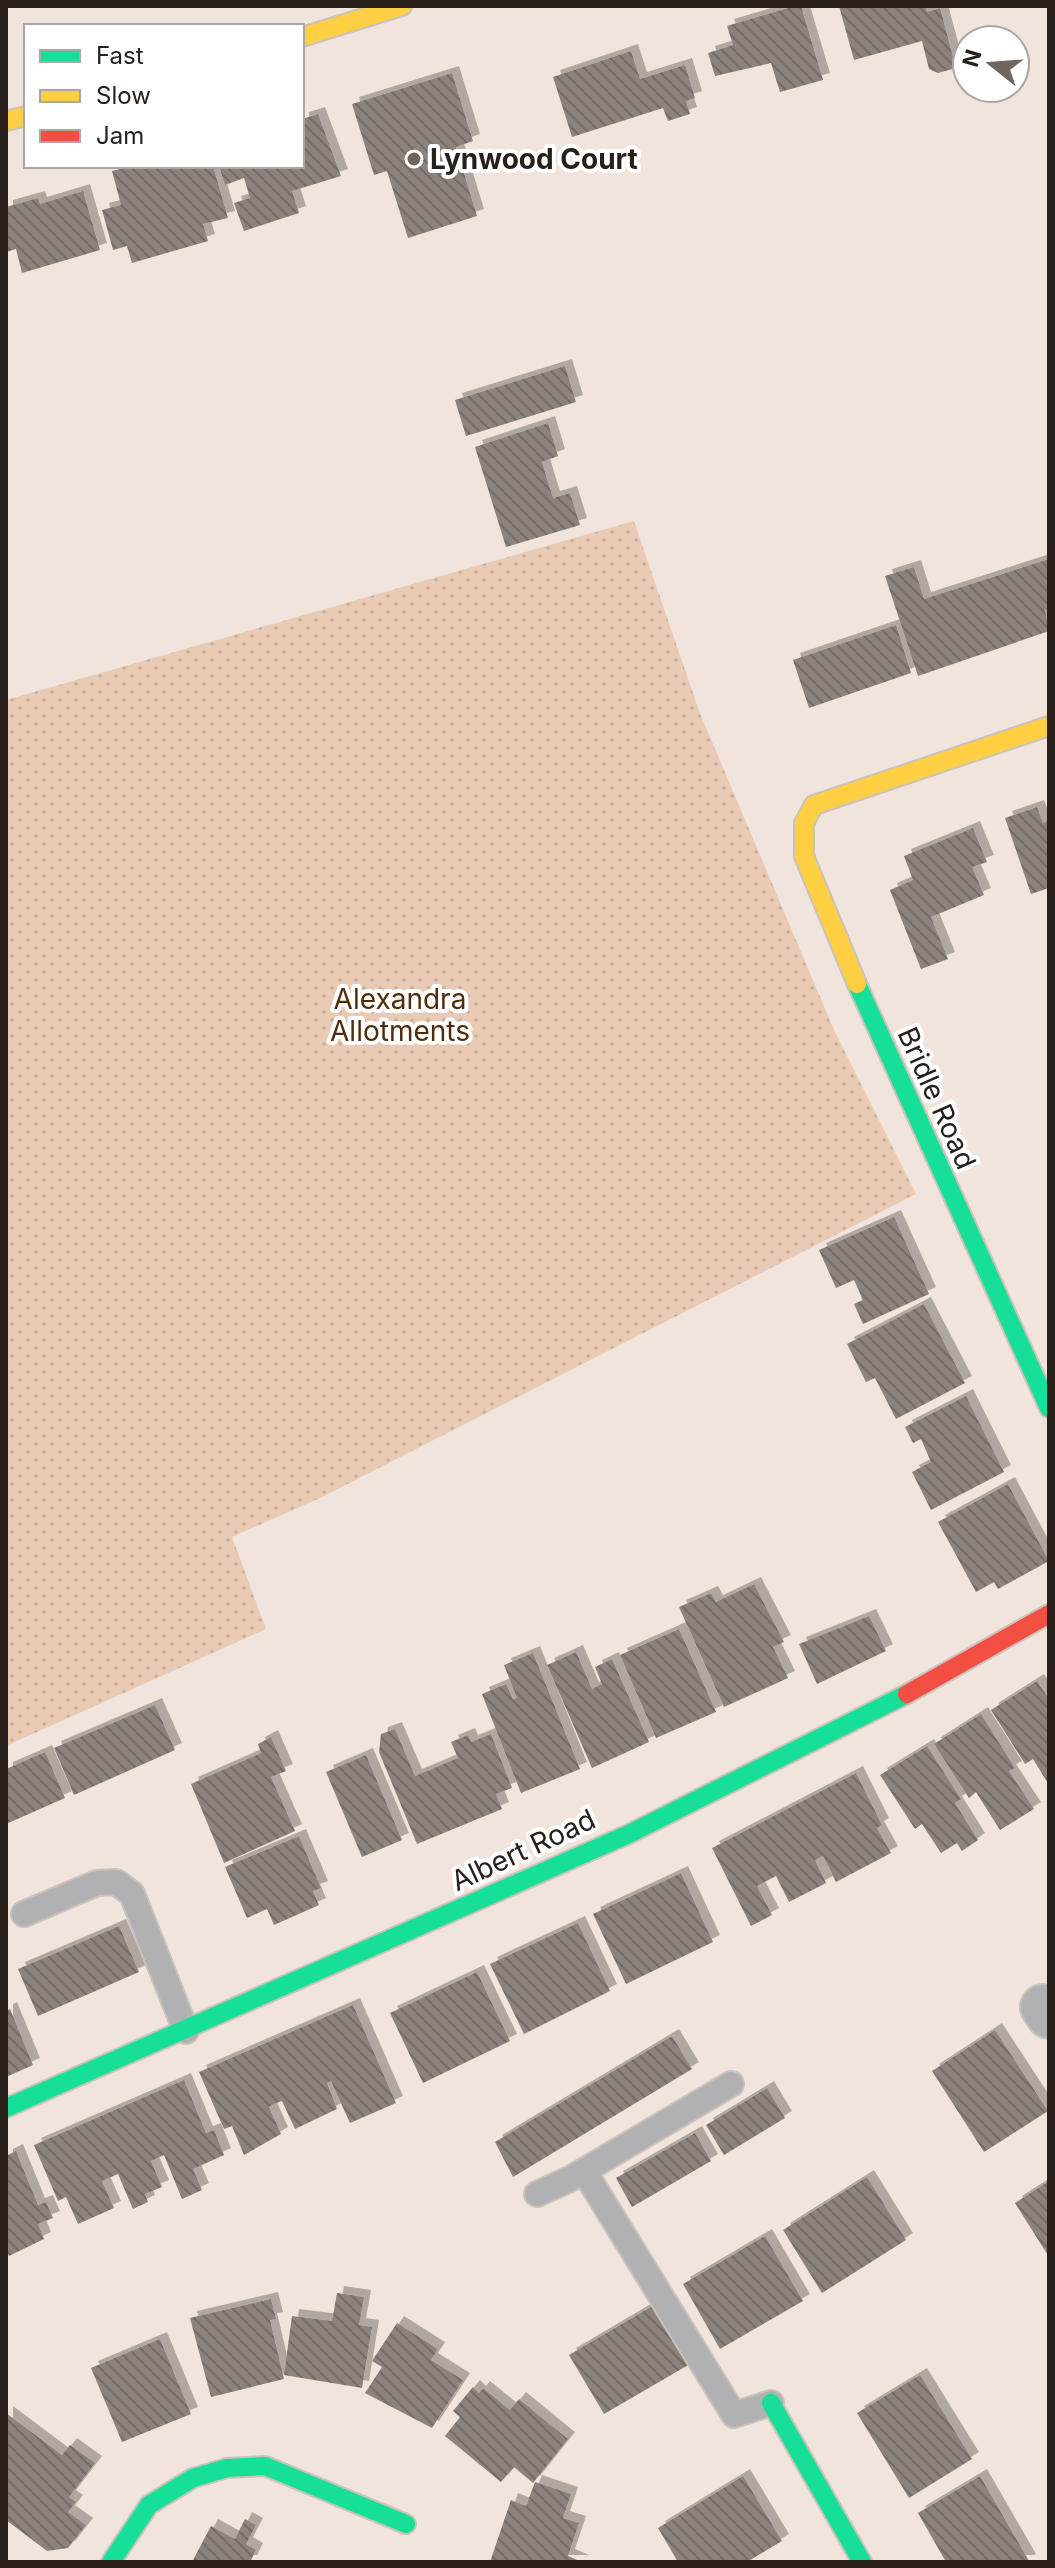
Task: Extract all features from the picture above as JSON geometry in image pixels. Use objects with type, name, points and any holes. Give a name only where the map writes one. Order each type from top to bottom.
[{"type":"street","points":[[304,36],[402,6]]},
{"type":"street","name":"Bridle Road","points":[[1049,726],[814,805],[804,823],[804,856],[867,1009],[1049,1408]]},
{"type":"street","name":"Albert Road","points":[[6,2108],[447,1916],[806,1748],[1049,1614]]},
{"type":"street","points":[[771,2403],[862,2562]]},
{"type":"street","points":[[111,2562],[149,2505],[193,2478],[227,2468],[265,2466],[406,2524]]},
{"type":"lane","points":[[24,1914],[97,1883],[116,1882],[132,1894],[186,2031]]},
{"type":"lane","points":[[537,2194],[584,2171],[731,2084]]},
{"type":"lane","points":[[584,2171],[734,2415],[771,2403]]},
{"type":"green space","name":"Alexandra Allotments","points":[[634,521],[699,711],[834,1030],[916,1194],[322,1497],[232,1537],[266,1629],[6,1746],[6,700]]},
{"type":"building","points":[[801,6],[823,80],[780,92],[771,63],[715,76],[708,53],[733,45],[727,26]]},
{"type":"building","points":[[839,6],[925,6],[927,12],[940,8],[951,49],[951,69],[938,73],[929,69],[922,41],[854,60]]},
{"type":"building","points":[[631,51],[640,79],[685,65],[695,98],[686,101],[690,114],[668,121],[663,108],[572,137],[553,77]]},
{"type":"building","name":"Lynwood Court","points":[[452,73],[473,141],[456,147],[477,216],[408,238],[387,171],[374,175],[352,104]]},
{"type":"building","points":[[318,114],[341,176],[292,191],[299,213],[244,231],[234,203],[250,198],[244,178],[225,185],[220,168],[304,168],[304,118]]},
{"type":"building","points":[[124,168],[214,168],[228,218],[203,224],[208,241],[132,263],[127,246],[113,250],[102,210],[121,205],[112,171]]},
{"type":"building","points":[[83,191],[100,250],[22,273],[16,249],[6,252],[6,207],[38,198],[40,204]]},
{"type":"building","points":[[565,366],[576,402],[466,436],[455,400]]},
{"type":"building","points":[[548,423],[558,456],[542,462],[547,479],[553,498],[570,493],[580,525],[506,547],[475,447]]},
{"type":"building","points":[[1049,559],[1049,609],[1045,610],[1049,631],[918,676],[885,576],[914,567],[924,599]]},
{"type":"building","points":[[896,625],[911,673],[809,708],[793,660]]},
{"type":"building","points":[[1037,807],[1043,823],[1049,820],[1049,888],[1031,894],[1005,818]]},
{"type":"building","points":[[973,828],[987,862],[972,867],[984,895],[931,917],[948,959],[921,969],[890,890],[913,880],[904,856]]},
{"type":"building","points":[[894,1217],[929,1294],[863,1324],[854,1304],[863,1300],[854,1280],[836,1288],[819,1250]]},
{"type":"building","points":[[924,1304],[965,1383],[896,1419],[875,1378],[866,1382],[847,1344]]},
{"type":"building","points":[[966,1396],[1004,1472],[931,1510],[912,1472],[931,1462],[921,1439],[913,1443],[905,1427]]},
{"type":"building","points":[[1008,1484],[1049,1561],[998,1589],[994,1582],[976,1592],[938,1522]]},
{"type":"building","points":[[754,1584],[784,1642],[773,1647],[788,1678],[724,1707],[679,1607],[711,1593],[716,1602]]},
{"type":"building","points":[[869,1616],[886,1651],[817,1684],[799,1644]]},
{"type":"building","points":[[679,1629],[716,1712],[656,1738],[620,1655]]},
{"type":"building","points":[[576,1652],[592,1689],[602,1684],[595,1667],[612,1659],[649,1742],[592,1768],[547,1665]]},
{"type":"building","points":[[533,1653],[580,1769],[521,1793],[482,1694],[506,1684],[513,1699],[517,1698],[504,1665]]},
{"type":"building","points":[[1037,1681],[1049,1699],[1049,1785],[1033,1759],[1025,1764],[991,1710]]},
{"type":"building","points":[[155,1705],[175,1750],[74,1795],[54,1748]]},
{"type":"building","points":[[981,1714],[1015,1768],[1009,1771],[1034,1809],[1000,1830],[976,1792],[969,1798],[934,1744]]},
{"type":"building","points":[[395,1729],[415,1776],[458,1758],[451,1742],[468,1735],[471,1742],[491,1734],[512,1788],[496,1794],[502,1809],[417,1844],[379,1752],[381,1734]]},
{"type":"building","points":[[271,1737],[286,1771],[271,1777],[295,1831],[224,1863],[191,1784],[261,1753],[258,1744]]},
{"type":"building","points":[[927,1746],[961,1799],[955,1803],[978,1840],[962,1851],[957,1843],[941,1853],[922,1824],[915,1829],[880,1775]]},
{"type":"building","points":[[45,1752],[65,1798],[6,1824],[6,1769]]},
{"type":"building","points":[[366,1755],[402,1840],[362,1857],[326,1772]]},
{"type":"building","points":[[856,1773],[882,1825],[877,1828],[891,1853],[836,1882],[823,1856],[815,1860],[826,1883],[789,1902],[776,1876],[757,1886],[772,1915],[751,1926],[712,1848]]},
{"type":"building","points":[[299,1836],[321,1888],[313,1891],[319,1905],[274,1925],[267,1909],[247,1918],[225,1867]]},
{"type":"building","points":[[681,1873],[713,1942],[626,1984],[593,1914]]},
{"type":"building","points":[[578,1923],[610,1991],[524,2034],[490,1964]]},
{"type":"building","points":[[119,1926],[139,1972],[38,2016],[18,1969]]},
{"type":"building","points":[[477,1972],[510,2041],[423,2083],[390,2013]]},
{"type":"building","points":[[353,2005],[396,2103],[350,2123],[331,2081],[327,2083],[337,2109],[295,2129],[282,2101],[274,2104],[269,2107],[281,2134],[244,2155],[232,2126],[224,2129],[199,2072]]},
{"type":"building","points":[[10,2009],[33,2065],[6,2077],[6,2011]]},
{"type":"building","points":[[995,2030],[1048,2111],[984,2152],[932,2071]]},
{"type":"building","points":[[672,2036],[692,2069],[513,2177],[495,2142]]},
{"type":"building","points":[[184,2080],[206,2133],[214,2130],[224,2155],[193,2169],[202,2190],[182,2199],[164,2155],[151,2161],[162,2187],[145,2194],[148,2202],[133,2209],[118,2174],[102,2181],[114,2208],[78,2224],[66,2197],[58,2201],[34,2145]]},
{"type":"building","points":[[767,2088],[785,2118],[724,2155],[706,2125]]},
{"type":"building","points":[[695,2133],[711,2161],[632,2207],[616,2178]]},
{"type":"building","points":[[16,2151],[38,2205],[46,2202],[53,2218],[38,2224],[44,2239],[9,2256],[6,2249],[6,2156]]},
{"type":"building","points":[[867,2177],[906,2240],[822,2293],[783,2230]]},
{"type":"building","points":[[1049,2181],[1049,2257],[1015,2203]]},
{"type":"building","points":[[765,2236],[803,2301],[720,2349],[683,2284]]},
{"type":"building","points":[[337,2293],[364,2297],[359,2325],[372,2327],[362,2388],[284,2375],[292,2316],[332,2321]]},
{"type":"building","points":[[271,2299],[276,2319],[270,2320],[284,2379],[211,2397],[190,2318]]},
{"type":"building","points":[[654,2305],[690,2364],[604,2414],[569,2355]]},
{"type":"building","points":[[397,2323],[438,2349],[431,2360],[463,2380],[432,2428],[365,2393],[382,2367],[372,2361]]},
{"type":"building","points":[[160,2339],[191,2414],[122,2442],[91,2368]]},
{"type":"building","points":[[920,2375],[972,2459],[909,2498],[857,2413]]},
{"type":"building","points":[[473,2387],[479,2393],[483,2388],[510,2410],[519,2399],[568,2439],[533,2483],[514,2467],[501,2482],[445,2436],[460,2417],[453,2411]]},
{"type":"building","points":[[6,2413],[62,2455],[70,2445],[95,2463],[69,2497],[76,2502],[68,2512],[86,2525],[68,2548],[47,2551],[6,2520]]},
{"type":"building","points":[[743,2476],[782,2541],[747,2562],[678,2562],[658,2528]]},
{"type":"building","points":[[980,2476],[1029,2561],[946,2562],[918,2513]]},
{"type":"building","points":[[535,2482],[571,2494],[563,2518],[579,2523],[568,2556],[582,2562],[490,2562],[511,2500],[526,2506]]},
{"type":"building","points":[[245,2519],[256,2525],[246,2544],[256,2550],[250,2562],[192,2562],[211,2526],[235,2539]]},
{"type":"traffic: fast","points":[[857,984],[1049,1408]]},
{"type":"traffic: fast","points":[[6,2108],[629,1834],[907,1694]]},
{"type":"traffic: fast","points":[[771,2403],[862,2562]]},
{"type":"traffic: fast","points":[[111,2562],[149,2505],[193,2478],[227,2468],[265,2466],[406,2524]]},
{"type":"traffic: slow","points":[[304,36],[402,6]]},
{"type":"traffic: slow","points":[[6,121],[24,116]]},
{"type":"traffic: slow","points":[[857,984],[804,856],[804,823],[814,805],[1049,726]]},
{"type":"traffic: jam","points":[[907,1694],[1049,1614]]},
{"type":"place","name":"Lynwood Court","points":[[414,159]]}]
